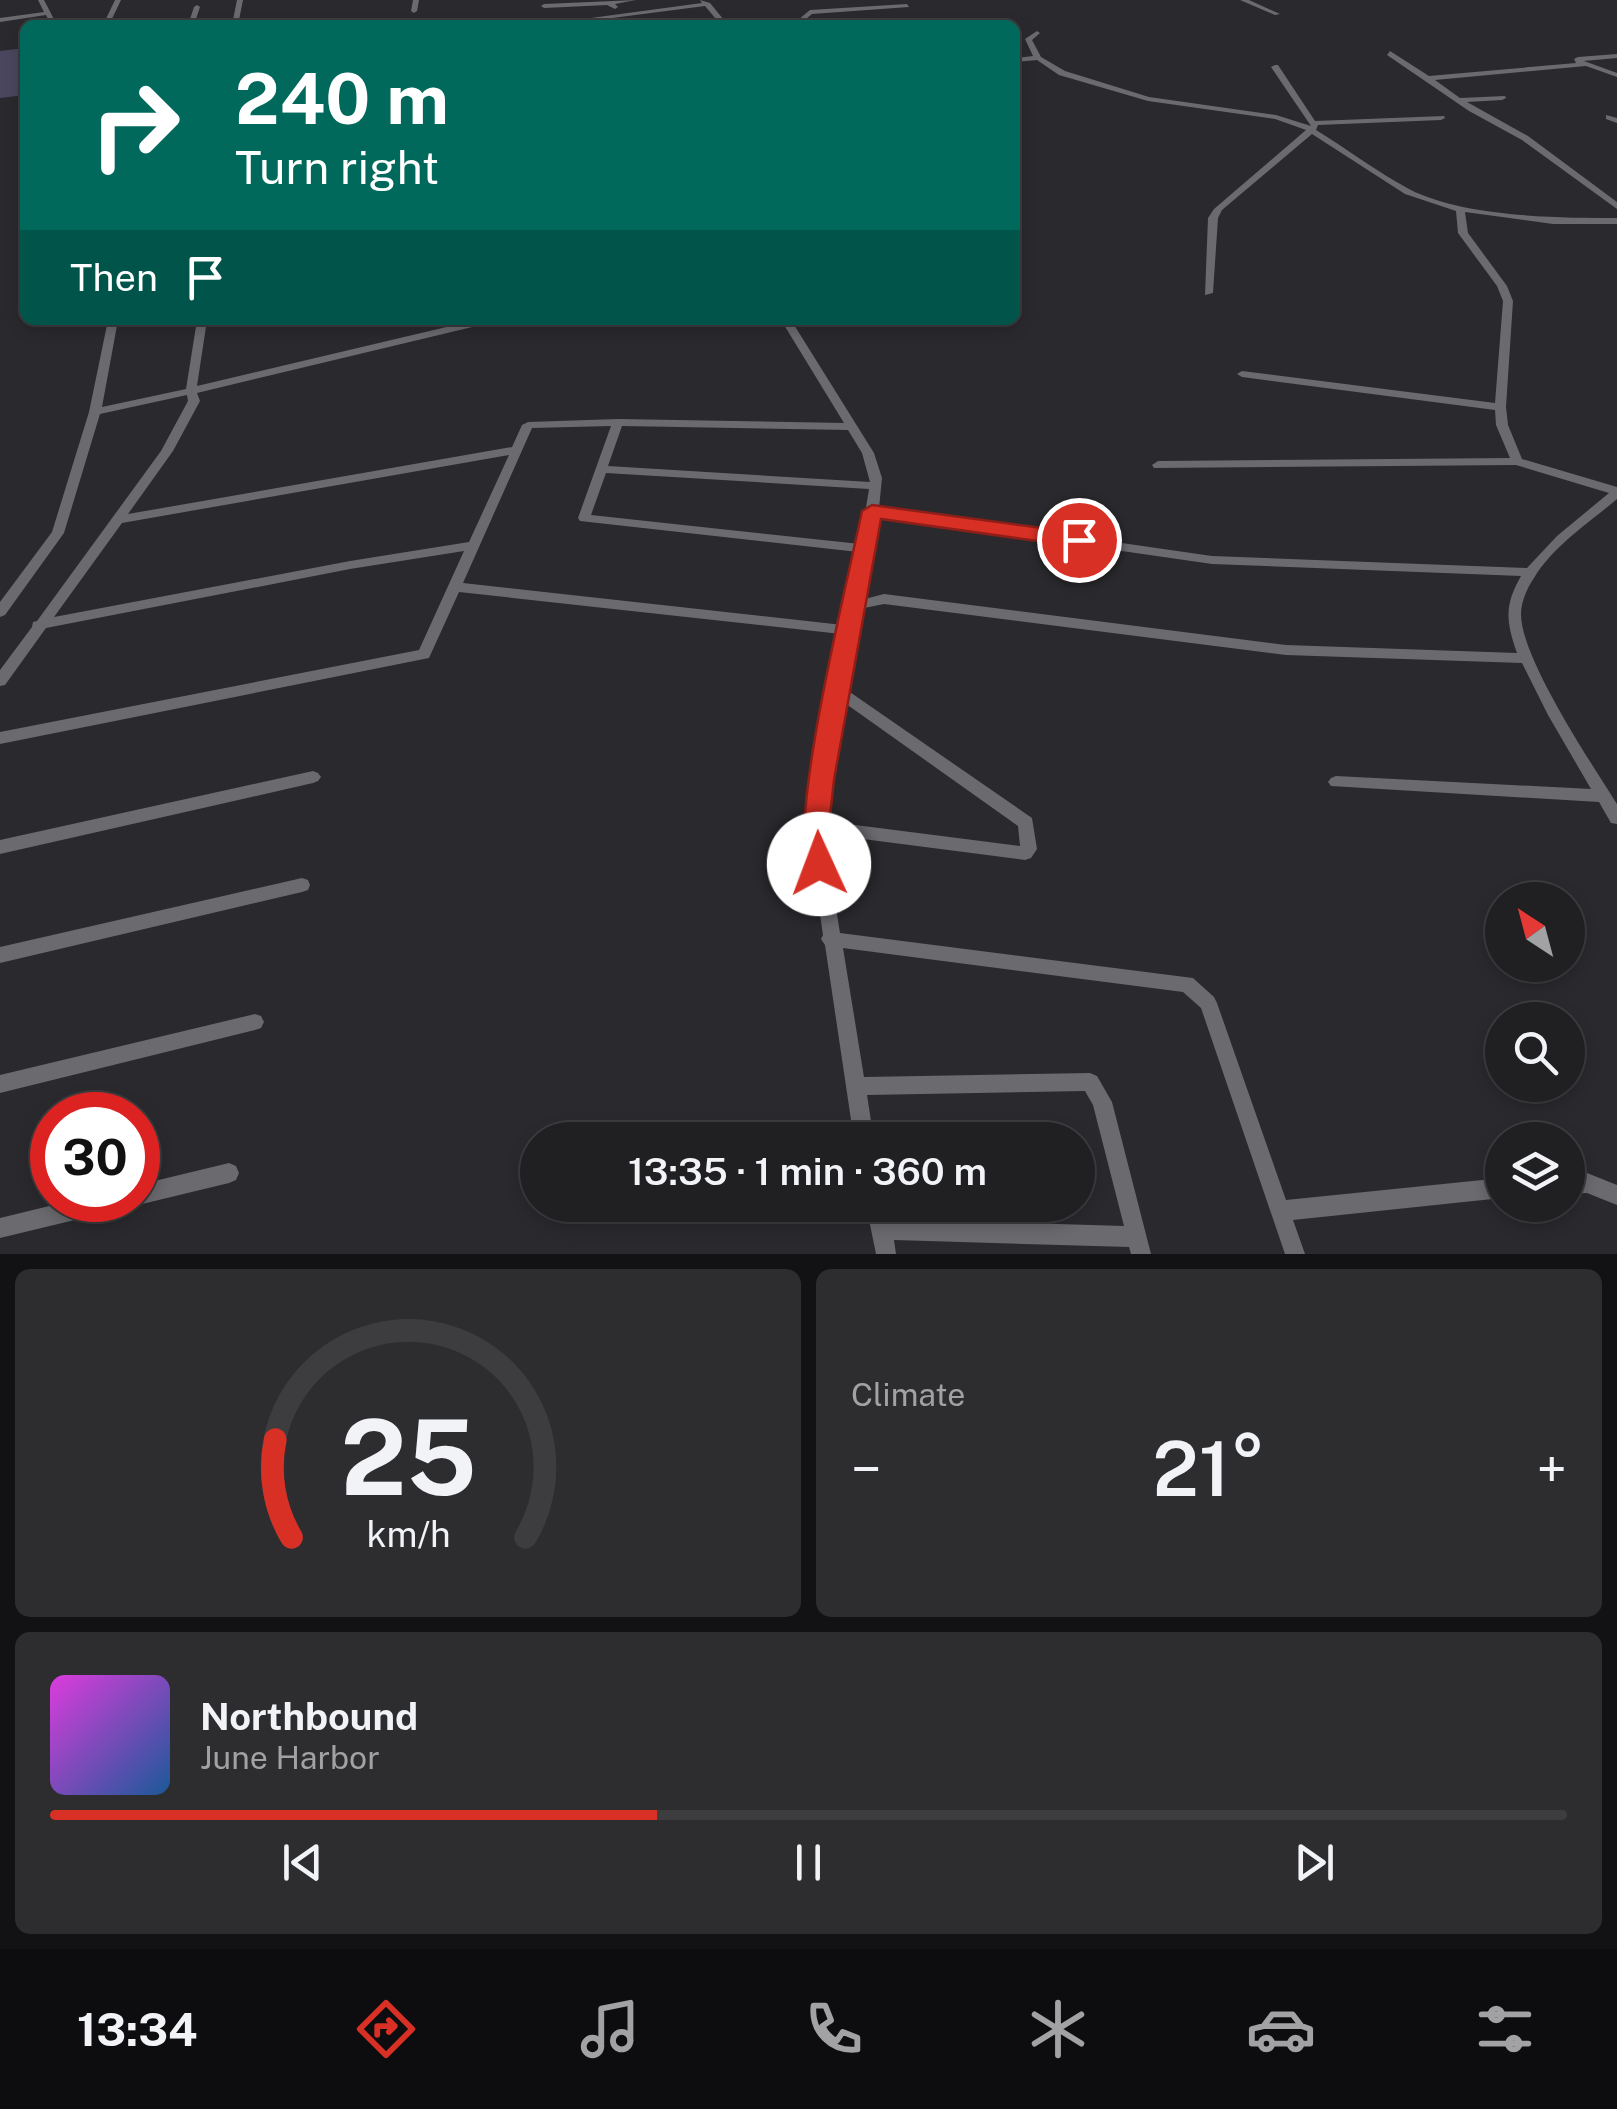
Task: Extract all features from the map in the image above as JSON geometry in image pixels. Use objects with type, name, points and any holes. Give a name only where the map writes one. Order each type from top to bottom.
[{"type":"street","points":[[41,0],[52,20]]},
{"type":"street","points":[[414,11],[416,0]]},
{"type":"street","points":[[544,6],[633,0]]},
{"type":"street","points":[[1243,0],[1278,14]]},
{"type":"street","points":[[608,2],[626,15]]},
{"type":"street","points":[[582,20],[705,2],[724,20]]},
{"type":"street","points":[[804,20],[810,12],[907,6]]},
{"type":"street","points":[[192,20],[196,8]]},
{"type":"street","points":[[0,20],[48,13]]},
{"type":"street","points":[[614,16],[620,20]]},
{"type":"street","points":[[1037,33],[1028,39],[1038,58],[1062,72],[1148,99],[1276,117],[1313,127],[1442,118]]},
{"type":"street","points":[[1390,53],[1458,100],[1525,138],[1617,206]]},
{"type":"street","points":[[1617,56],[1576,60],[1617,75]]},
{"type":"street","points":[[1020,60],[1038,58]]},
{"type":"street","points":[[1426,79],[1586,64]]},
{"type":"street","points":[[1275,67],[1313,127],[1408,192],[1460,209],[1553,221],[1617,221]]},
{"type":"street","points":[[1458,100],[1502,98]]},
{"type":"street","points":[[1208,293],[1213,218],[1218,208],[1313,127]]},
{"type":"street","points":[[1460,209],[1463,233],[1502,286],[1508,301],[1500,407],[1502,425],[1517,461]]},
{"type":"street","points":[[0,612],[58,533],[95,412],[112,325]]},
{"type":"street","points":[[0,680],[118,520],[188,415],[194,401],[191,390],[201,325]]},
{"type":"street","points":[[95,412],[469,325]]},
{"type":"street","points":[[789,325],[873,462],[872,511],[836,690],[816,826],[830,939],[861,1122]]},
{"type":"street","points":[[1242,374],[1500,407]]},
{"type":"street","points":[[0,738],[416,656],[429,649],[528,425],[618,422],[852,428]]},
{"type":"street","points":[[618,422],[584,518],[865,549]]},
{"type":"street","points":[[118,520],[516,450]]},
{"type":"street","points":[[1158,465],[1517,461],[1617,491]]},
{"type":"street","points":[[603,469],[875,486]]},
{"type":"street","points":[[1617,491],[1562,538],[1531,572],[1513,614],[1517,640],[1526,658],[1617,818]]},
{"type":"street","points":[[872,511],[1212,560],[1531,572]]},
{"type":"street","points":[[38,625],[474,545]]},
{"type":"street","points":[[458,587],[849,630]]},
{"type":"street","points":[[854,606],[884,600],[1286,650],[1526,658]]},
{"type":"street","points":[[816,826],[1026,852],[1029,849],[1026,823],[836,690]]},
{"type":"street","points":[[0,847],[314,777]]},
{"type":"street","points":[[1336,782],[1604,796]]},
{"type":"street","points":[[0,954],[302,885]]},
{"type":"street","points":[[830,939],[1196,988],[1208,1002],[1295,1254]]},
{"type":"street","points":[[0,1084],[255,1022]]},
{"type":"street","points":[[855,1086],[1090,1082],[1102,1102],[1138,1245],[881,1229]]},
{"type":"street","points":[[160,1190],[229,1173]]},
{"type":"street","points":[[1585,1182],[1617,1195]]},
{"type":"street","points":[[1280,1211],[1485,1190]]},
{"type":"street","points":[[0,1228],[30,1221]]},
{"type":"street","points":[[880,1222],[886,1254]]},
{"type":"shaded area","points":[[20,49],[20,96],[0,98],[0,51]]},
{"type":"route","points":[[819,864],[816,826],[821,780],[872,511],[1079,540]]}]
